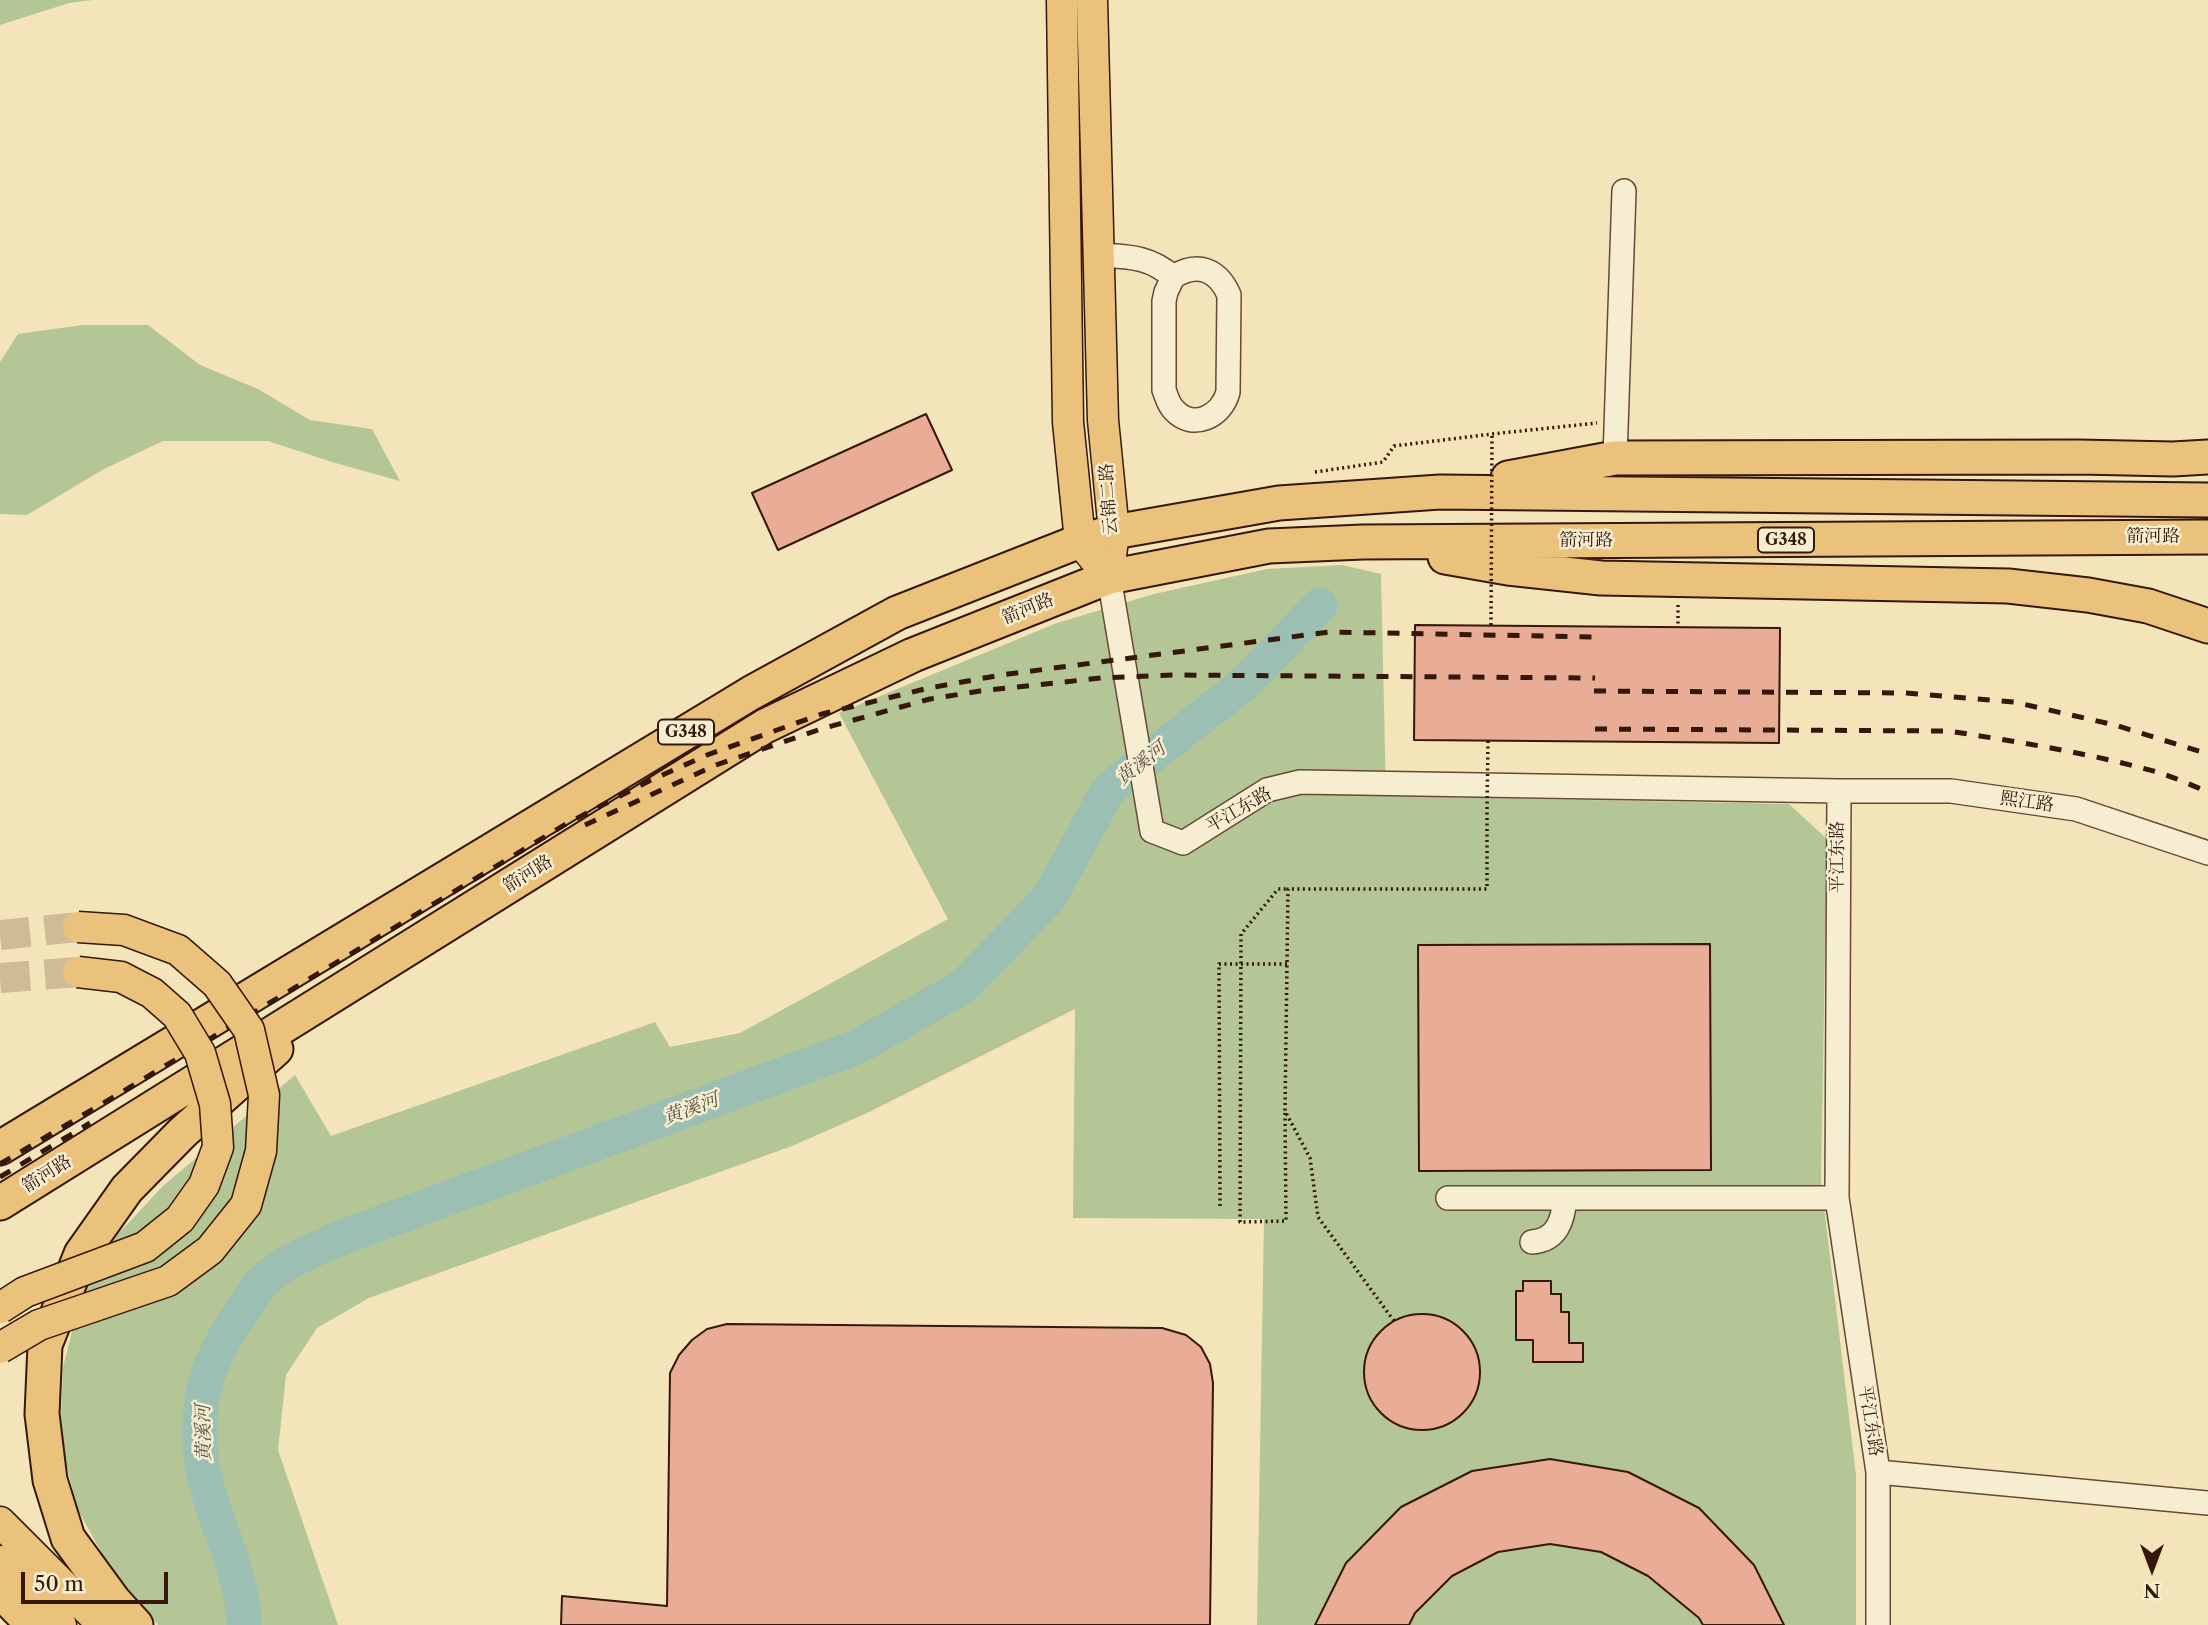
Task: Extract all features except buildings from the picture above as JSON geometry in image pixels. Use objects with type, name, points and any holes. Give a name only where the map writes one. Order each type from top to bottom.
[{"type":"highway","points":[[1440,492],[1615,458],[2208,457]]},
{"type":"highway","name":"G348","points":[[0,1148],[751,693],[897,613],[1080,541],[1114,532],[1279,503],[1440,492],[2208,500]]},
{"type":"highway","name":"箭河路","points":[[0,1203],[765,726],[913,655],[1109,577],[1269,546],[1363,542],[2208,537]]},
{"type":"highway","points":[[1363,542],[1508,568],[1601,578],[2008,586],[2088,595],[2148,606],[2203,624]]},
{"type":"highway","points":[[114,1619],[68,1538],[50,1480],[42,1414],[45,1345],[81,1254],[127,1189],[182,1133],[346,987]]},
{"type":"highway","points":[[0,1591],[33,1625]]},
{"type":"main road","name":"云锦二路","points":[[1062,0],[1068,422],[1080,541],[1109,577]]},
{"type":"main road","name":"云锦二路","points":[[1092,0],[1102,420],[1114,532],[1109,577]]},
{"type":"main road","points":[[0,1348],[39,1325],[168,1281],[210,1250],[246,1205],[261,1151],[264,1095],[249,1030],[217,984],[178,950],[124,929],[78,927]]},
{"type":"main road","points":[[0,1308],[24,1292],[145,1247],[180,1219],[204,1185],[218,1147],[215,1104],[200,1053],[177,1015],[152,993],[121,977],[78,972]]},
{"type":"main road","points":[[0,1522],[114,1619]]},
{"type":"main road","points":[[0,1561],[61,1625]]},
{"type":"street","points":[[1615,458],[1624,191]]},
{"type":"street","points":[[1098,256],[1135,258],[1160,266],[1173,277]]},
{"type":"street","points":[[1198,269],[1214,272],[1224,282],[1229,295],[1226,403],[1218,412],[1201,420],[1187,418],[1175,412],[1168,403],[1164,390],[1164,301],[1173,277],[1198,269]]},
{"type":"street","name":"平江东路","points":[[1109,577],[1152,831],[1183,843],[1267,790],[1300,782],[1839,791],[1837,1198],[1878,1472],[1878,1625]]},
{"type":"street","name":"熙江路","points":[[1839,791],[1951,791],[2076,809],[2208,853]]},
{"type":"street","points":[[1448,1198],[1837,1198]]},
{"type":"street","points":[[1532,1242],[1544,1241],[1553,1235],[1564,1210],[1565,1198]]},
{"type":"street","points":[[1878,1472],[2208,1503]]},
{"type":"path","points":[[1315,472],[1383,462],[1394,446],[1582,425]]},
{"type":"path","points":[[1491,625],[1492,434]]},
{"type":"path","points":[[1287,888],[1286,1221],[1240,1222],[1241,934],[1278,889],[1287,888],[1487,889],[1488,741]]},
{"type":"path","points":[[1220,1206],[1219,964],[1287,964]]},
{"type":"path","points":[[1285,1111],[1310,1158],[1318,1217],[1394,1321]]},
{"type":"green space","points":[[0,0],[93,0],[69,3],[0,25]]},
{"type":"green space","points":[[83,325],[148,325],[200,365],[258,389],[310,420],[372,429],[400,481],[268,441],[163,441],[104,469],[27,515],[0,514],[0,362],[18,334]]},
{"type":"green space","points":[[1342,565],[1381,574],[1386,796],[1789,804],[1827,839],[1821,1181],[1856,1475],[1856,1625],[1257,1625],[1264,1219],[1073,1218],[1075,1009],[865,1114],[792,1146],[369,1298],[317,1328],[286,1375],[278,1450],[338,1625],[158,1625],[111,1570],[77,1508],[60,1438],[63,1367],[82,1292],[118,1234],[164,1185],[295,1075],[331,1136],[655,1022],[670,1047],[740,1033],[948,919],[839,713],[1057,623],[1154,594],[1267,569]]},
{"type":"waterway","name":"黄溪河","points":[[244,1625],[240,1589],[204,1475],[200,1420],[206,1381],[217,1353],[242,1310],[264,1280],[292,1261],[343,1237],[857,1047],[964,986],[1049,898],[1108,790],[1245,683],[1320,605]]},
{"type":"tunnel","points":[[0,935],[78,927]]},
{"type":"tunnel","points":[[0,978],[78,972]]},
{"type":"railway","points":[[0,1164],[566,824],[649,781],[707,755],[822,714],[929,688],[1001,675],[1329,632],[1595,637]]},
{"type":"railway","points":[[585,825],[716,765],[821,729],[930,699],[980,691],[1101,678],[1175,675],[1595,678]]},
{"type":"railway","points":[[1594,691],[1906,693],[2014,702],[2115,725],[2208,754]]},
{"type":"railway","points":[[1595,729],[1949,731],[2106,759],[2163,774],[2208,792]]},
{"type":"railway","points":[[0,1177],[90,1123]]}]
